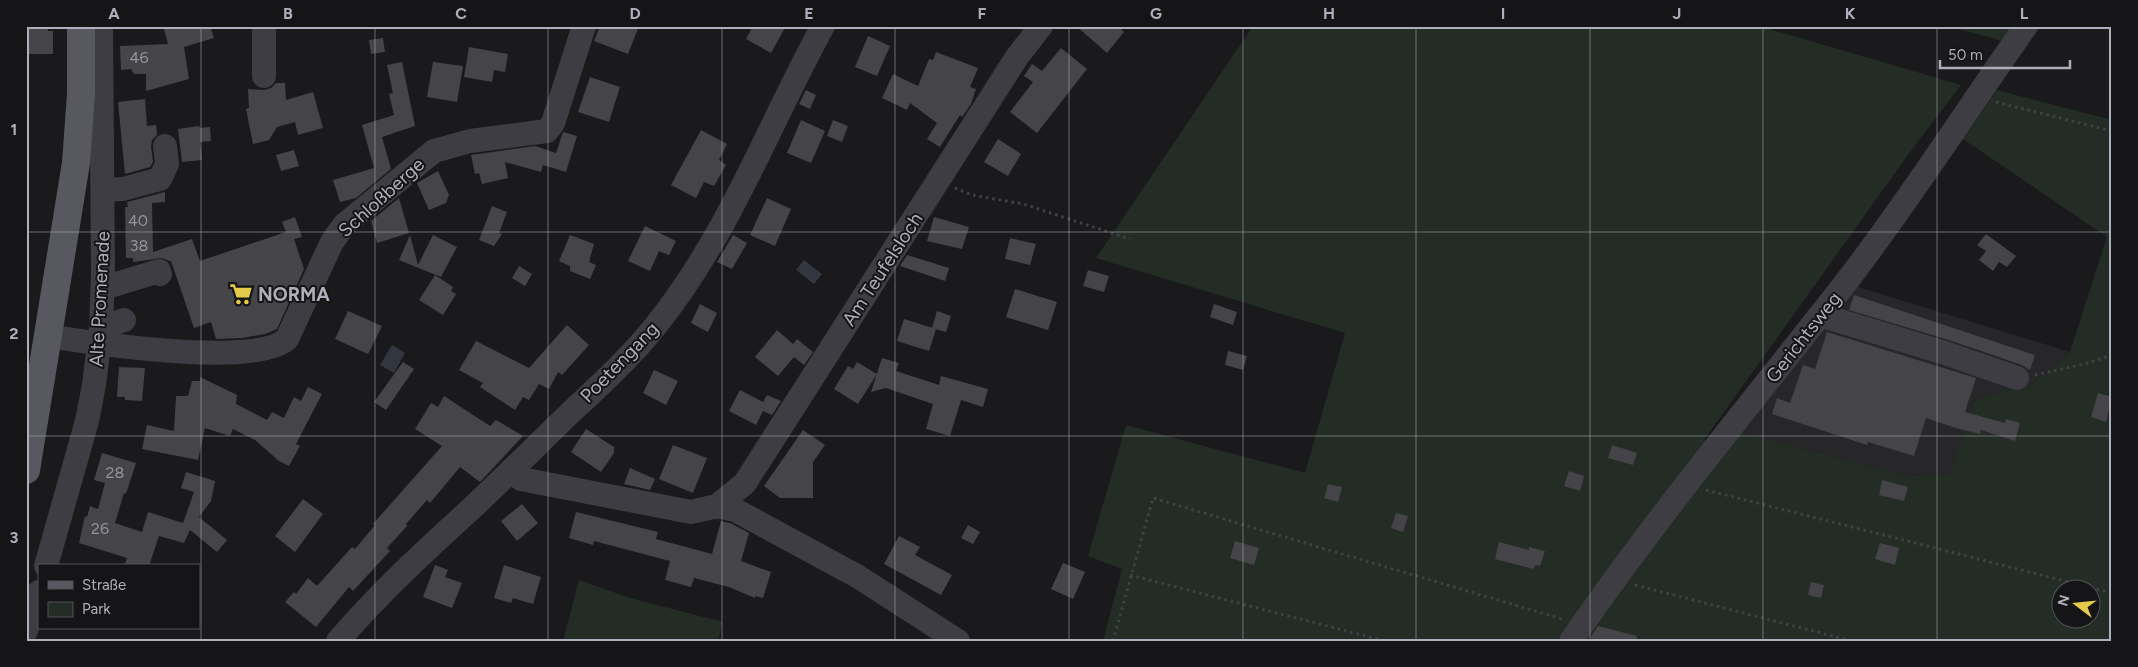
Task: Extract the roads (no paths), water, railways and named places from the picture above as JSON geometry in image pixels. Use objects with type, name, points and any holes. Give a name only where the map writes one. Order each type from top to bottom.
[{"type":"main road","name":"Alte Promenade","points":[[26,470],[78,144],[81,94],[81,26]]},
{"type":"street","name":"Alte Promenade","points":[[47,564],[86,426],[94,385],[100,334],[103,286],[101,26]]},
{"type":"street","points":[[264,26],[264,76]]},
{"type":"street","name":"Schloßberge","points":[[48,336],[100,334],[182,347],[247,353],[281,346],[292,330],[332,242],[344,225],[434,150],[470,141],[547,132],[553,123],[584,26]]},
{"type":"street","name":"Poetengang","points":[[338,641],[416,558],[512,470],[628,357],[656,325],[701,262],[733,207],[792,84],[823,26]]},
{"type":"street","name":"Am Teufelsloch","points":[[717,506],[745,482],[1017,57],[1041,26]]},
{"type":"street","name":"Gerichtsweg","points":[[1576,633],[1686,485],[1820,314],[1930,166],[1976,96],[2026,26]]},
{"type":"street","points":[[103,190],[123,189],[160,178],[167,164],[165,146]]},
{"type":"street","points":[[103,286],[110,286],[159,271],[160,274]]},
{"type":"street","points":[[1820,314],[1945,353],[2017,378]]},
{"type":"street","points":[[100,334],[110,325],[124,320]]},
{"type":"street","name":"Am Teufelsloch","points":[[512,470],[521,479],[691,512],[717,506],[735,510],[857,576],[958,641]]},
{"type":"street","points":[[26,631],[38,595]]},
{"type":"place","name":"NORMA","points":[[241,294]]}]
